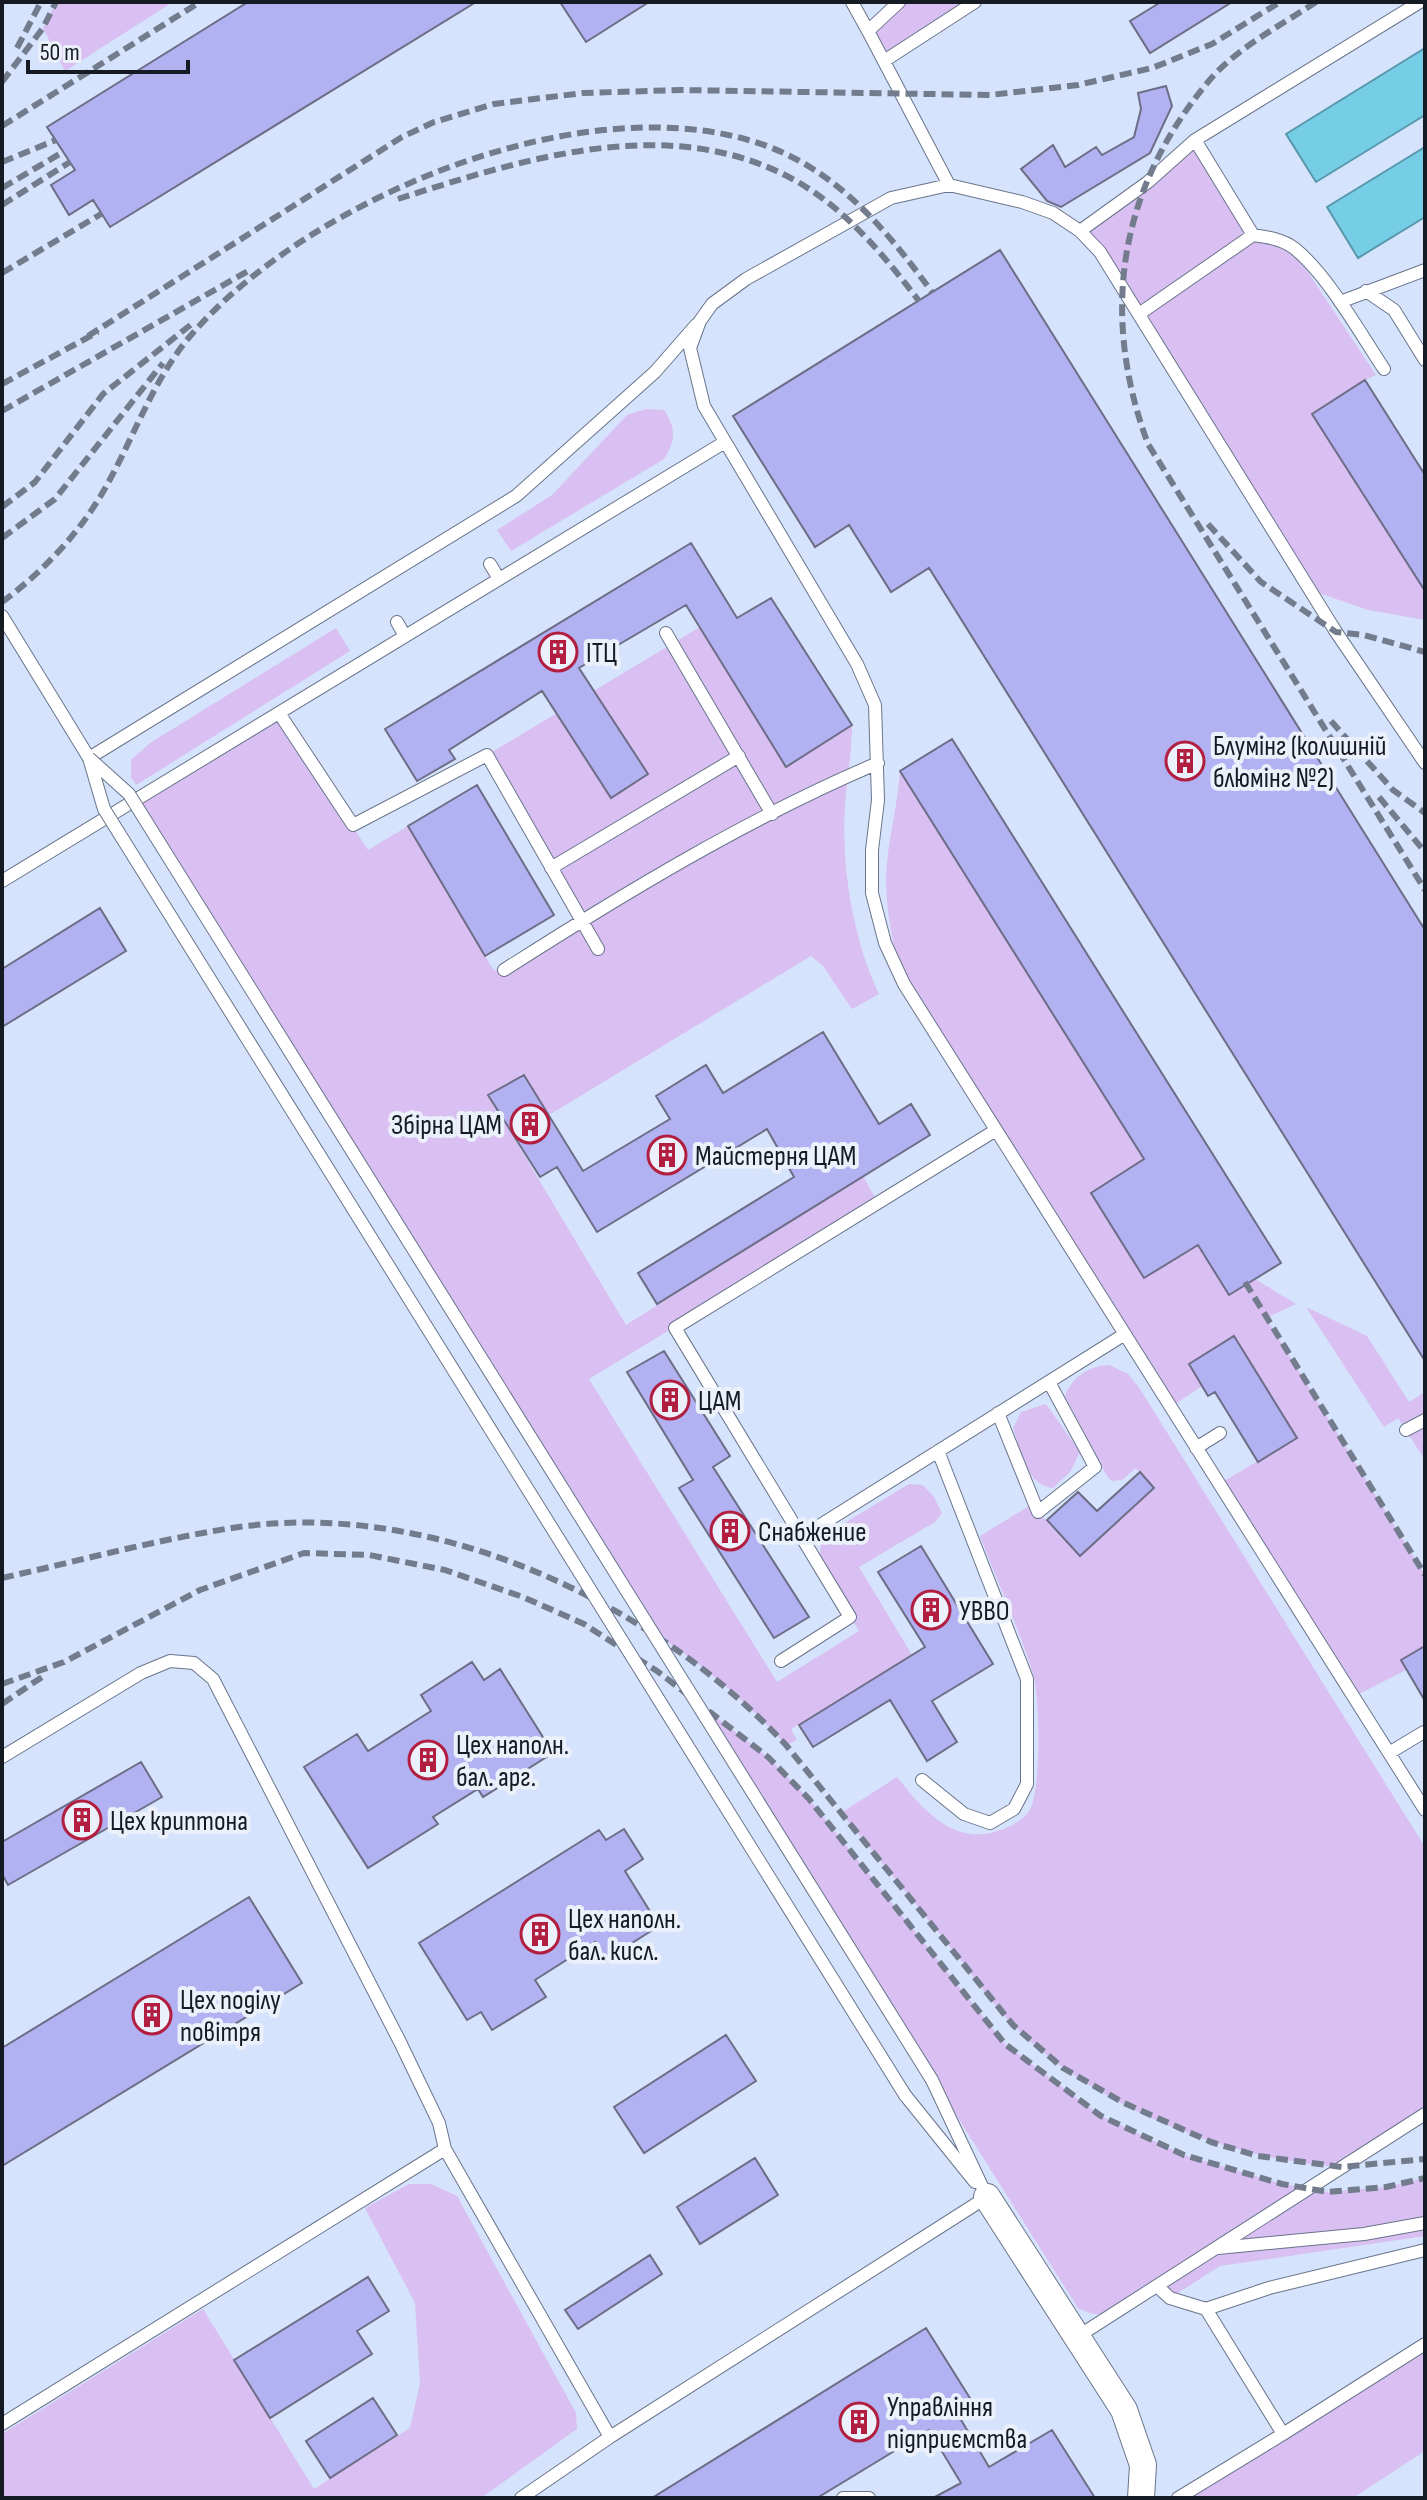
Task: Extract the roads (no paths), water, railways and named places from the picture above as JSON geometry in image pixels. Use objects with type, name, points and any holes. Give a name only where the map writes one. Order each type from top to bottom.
[{"type":"street","points":[[987,2197],[1132,2426],[1143,2465],[1141,2498]]},
{"type":"lane","points":[[852,2],[949,185]]},
{"type":"lane","points":[[868,31],[899,2]]},
{"type":"lane","points":[[884,61],[975,2]]},
{"type":"lane","points":[[1080,231],[1148,182],[1195,140],[1420,2]]},
{"type":"lane","points":[[1195,140],[1253,235]]},
{"type":"lane","points":[[89,758],[516,496],[655,372],[712,304],[746,279],[891,198],[949,185],[1022,202],[1053,213],[1080,231],[1100,252],[1336,632],[1425,763]]},
{"type":"lane","points":[[1139,314],[1253,235],[1277,239],[1295,248],[1340,302],[1384,369]]},
{"type":"lane","points":[[1340,302],[1425,270]]},
{"type":"lane","points":[[1366,291],[1394,310],[1425,360]]},
{"type":"lane","points":[[700,321],[690,348],[704,406],[857,664],[875,705],[878,763],[872,893],[885,943],[904,984],[1425,1810]]},
{"type":"lane","points":[[2,881],[725,442]]},
{"type":"lane","points":[[490,564],[499,579]]},
{"type":"lane","points":[[2,616],[89,758],[104,809],[905,2095],[987,2197]]},
{"type":"lane","points":[[397,622],[405,636]]},
{"type":"lane","points":[[666,633],[772,814]]},
{"type":"lane","points":[[279,713],[353,825],[487,755],[598,949]]},
{"type":"lane","points":[[551,868],[739,756]]},
{"type":"lane","points":[[89,758],[129,794],[932,2080],[987,2197]]},
{"type":"lane","points":[[504,970],[582,920],[772,814],[878,763]]},
{"type":"lane","points":[[781,1661],[850,1617],[675,1328],[996,1130]]},
{"type":"lane","points":[[803,1536],[1125,1334]]},
{"type":"lane","points":[[998,1413],[1038,1512],[1095,1467],[1049,1382]]},
{"type":"lane","points":[[1406,1430],[1425,1420]]},
{"type":"lane","points":[[1196,1448],[1220,1433]]},
{"type":"lane","points":[[922,1780],[964,1814],[990,1823],[1014,1809],[1027,1784],[1027,1679],[938,1451]]},
{"type":"lane","points":[[2,1757],[141,1673],[170,1661],[194,1663],[213,1679],[400,2042],[439,2123],[445,2149],[610,2437]]},
{"type":"lane","points":[[1389,1753],[1424,1732]]},
{"type":"lane","points":[[1077,2337],[1425,2114]]},
{"type":"lane","points":[[2,2424],[445,2149]]},
{"type":"lane","points":[[521,2498],[610,2437],[987,2197]]},
{"type":"lane","points":[[1215,2248],[1364,2234],[1425,2223]]},
{"type":"lane","points":[[1157,2286],[1170,2298],[1206,2309],[1269,2288],[1425,2250]]},
{"type":"lane","points":[[1206,2309],[1283,2434]]},
{"type":"lane","points":[[1178,2498],[1425,2344]]},
{"type":"lane","points":[[843,2498],[869,2498]]},
{"type":"water","points":[[1425,48],[1425,115],[1316,182],[1286,134]]},
{"type":"water","points":[[1425,147],[1425,217],[1358,258],[1327,207]]},
{"type":"railway","points":[[17,48],[41,2]]},
{"type":"railway","points":[[2,82],[43,28],[56,2]]},
{"type":"railway","points":[[2,126],[200,2]]},
{"type":"railway","points":[[88,336],[402,137],[434,122],[494,104],[583,93],[681,90],[990,95],[1078,85],[1152,68],[1212,44],[1280,2]]},
{"type":"railway","points":[[1316,2],[1259,39],[1219,70],[1178,123],[1154,166],[1137,210],[1126,255],[1122,301],[1124,348],[1133,396],[1148,444],[1425,890]]},
{"type":"railway","points":[[2,602],[30,580],[79,527],[111,477],[153,392],[192,334],[244,284],[307,238],[379,197],[457,164],[538,141],[619,129],[696,130],[767,146],[818,172],[840,188],[880,226],[932,292]]},
{"type":"railway","points":[[2,162],[56,140]]},
{"type":"railway","points":[[398,199],[498,169],[601,148],[653,145],[705,149],[755,162],[803,185],[820,197],[866,238],[919,301]]},
{"type":"railway","points":[[2,188],[63,152]]},
{"type":"railway","points":[[2,205],[70,162]]},
{"type":"railway","points":[[2,273],[101,214]]},
{"type":"railway","points":[[2,411],[248,271]]},
{"type":"railway","points":[[2,507],[35,482],[103,394],[193,323]]},
{"type":"railway","points":[[2,384],[98,332]]},
{"type":"railway","points":[[2,538],[55,499],[163,363]]},
{"type":"railway","points":[[1208,524],[1261,582],[1336,632],[1364,635],[1425,652]]},
{"type":"railway","points":[[1331,721],[1393,790],[1425,813]]},
{"type":"railway","points":[[1379,797],[1425,852]]},
{"type":"railway","points":[[1245,1282],[1425,1575]]},
{"type":"railway","points":[[2,1578],[203,1533],[308,1523],[384,1529],[460,1545],[534,1571],[605,1605],[671,1646],[732,1693],[786,1745],[1013,2025],[1063,2068],[1124,2103],[1211,2142],[1258,2156],[1342,2167],[1425,2159]]},
{"type":"railway","points":[[2,1684],[64,1662],[200,1590],[304,1553],[369,1555],[445,1570],[523,1597],[584,1624],[657,1671],[768,1757],[809,1799],[1005,2044],[1101,2116],[1184,2155],[1282,2184],[1328,2192],[1386,2187],[1425,2178]]},
{"type":"railway","points":[[2,1704],[42,1677]]},
{"type":"place","name":"ІТЦ","points":[[558,652]]},
{"type":"place","name":"Блумінг (колишній блюмінг №2)","points":[[1185,761]]},
{"type":"place","name":"Збірна ЦАМ","points":[[530,1124]]},
{"type":"place","name":"Майстерня ЦАМ","points":[[667,1155]]},
{"type":"place","name":"ЦАМ","points":[[670,1400]]},
{"type":"place","name":"Снабжение","points":[[730,1531]]},
{"type":"place","name":"УВВО","points":[[931,1610]]},
{"type":"place","name":"Цех наполн. бал. арг.","points":[[428,1760]]},
{"type":"place","name":"Цех криптона","points":[[82,1820]]},
{"type":"place","name":"Цех наполн. бал. кисл.","points":[[540,1934]]},
{"type":"place","name":"Цех поділу повітря","points":[[152,2015]]},
{"type":"place","name":"Управління підприємства","points":[[859,2422]]}]
